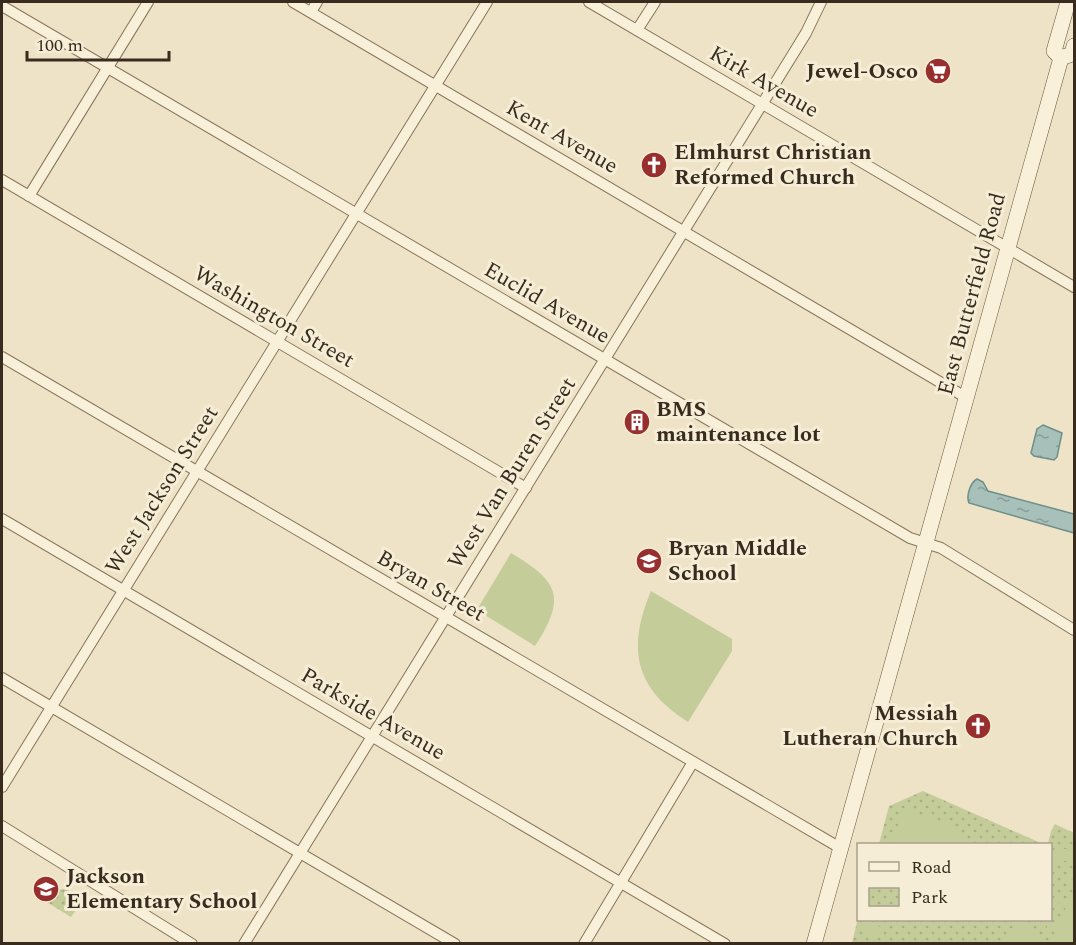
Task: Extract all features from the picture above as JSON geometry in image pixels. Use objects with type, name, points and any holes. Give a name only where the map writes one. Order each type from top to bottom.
[{"type":"main road","name":"East Butterfield Road","points":[[814,944],[1061,58],[1054,51],[1068,2]]},
{"type":"main road","points":[[1061,58],[1072,54],[1074,46]]},
{"type":"street","points":[[29,196],[148,2]]},
{"type":"street","name":"Kent Avenue","points":[[293,2],[967,398]]},
{"type":"street","points":[[311,12],[317,2]]},
{"type":"street","name":"West Jackson Street","points":[[2,787],[487,2]]},
{"type":"street","name":"Kirk Avenue","points":[[589,2],[1074,287]]},
{"type":"street","points":[[637,30],[655,2]]},
{"type":"street","name":"West Van Buren Street","points":[[244,944],[806,33],[821,2]]},
{"type":"street","name":"Euclid Avenue","points":[[2,6],[910,538],[941,548],[1074,630]]},
{"type":"street","name":"Washington Street","points":[[2,180],[526,488]]},
{"type":"street","name":"Bryan Street","points":[[2,357],[842,849]]},
{"type":"street","name":"Parkside Avenue","points":[[2,519],[725,944]]},
{"type":"street","points":[[2,678],[455,944]]},
{"type":"street","points":[[584,944],[693,762]]},
{"type":"street","points":[[2,826],[192,944]]},
{"type":"green space","points":[[511,553],[540,573],[553,592],[554,603],[551,615],[535,646],[480,612],[478,608]]},
{"type":"green space","points":[[651,591],[732,639],[732,651],[688,722],[656,695],[646,681],[640,665],[639,631]]},
{"type":"green space","points":[[923,791],[1041,843],[879,843],[889,806]]},
{"type":"green space","points":[[909,811],[958,828],[965,843],[890,843],[902,815]]},
{"type":"green space","points":[[1055,824],[1074,833],[1074,943],[852,943],[857,921],[1052,921],[1052,843],[1048,843]]},
{"type":"green space","points":[[1074,849],[1074,861],[1052,864],[1052,852]]},
{"type":"green space","points":[[1072,873],[1074,874],[1048,930],[1046,929],[1050,921],[1052,921],[1052,916]]},
{"type":"green space","points":[[66,889],[83,900],[71,917],[45,901],[53,890]]},
{"type":"green space","points":[[1074,889],[1074,943],[1050,943]]},
{"type":"green space","points":[[1013,921],[1026,921],[1032,933],[1043,943],[1006,941],[1011,929],[1018,932]]},
{"type":"green space","points":[[865,923],[885,928],[882,938],[862,933]]},
{"type":"water","points":[[1043,425],[1062,433],[1057,457],[1054,460],[1034,456],[1031,453],[1037,429]]},
{"type":"water","points":[[977,479],[983,482],[988,491],[1074,514],[1074,533],[969,503],[969,490]]},
{"type":"place","name":"Jewel-Osco","points":[[938,71]]},
{"type":"place","name":"Elmhurst Christian Reformed Church","points":[[654,165]]},
{"type":"place","name":"BMS maintenance lot","points":[[637,422]]},
{"type":"place","name":"Bryan Middle School","points":[[649,561]]},
{"type":"place","name":"Messiah Lutheran Church","points":[[978,726]]},
{"type":"place","name":"Jackson Elementary School","points":[[46,889]]}]
